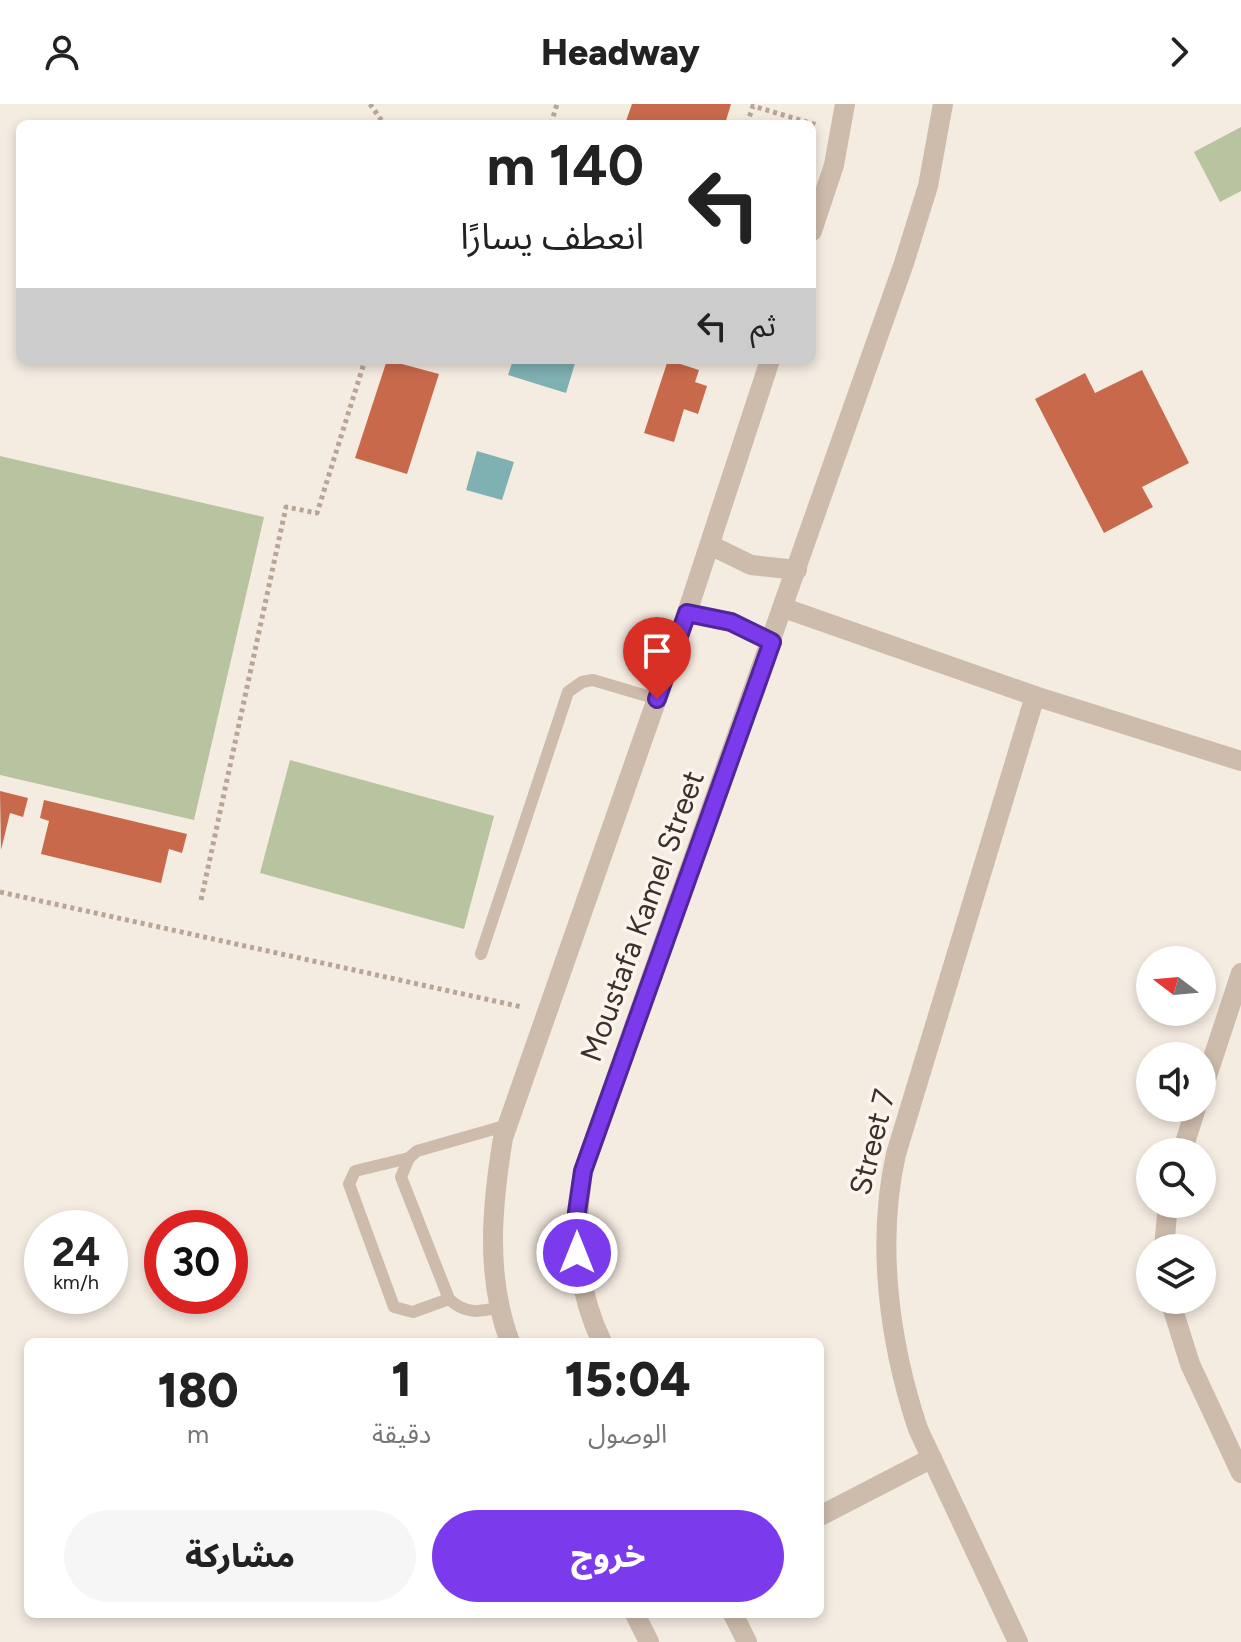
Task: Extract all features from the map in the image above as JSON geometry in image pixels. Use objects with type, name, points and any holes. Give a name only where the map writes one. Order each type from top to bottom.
[{"type":"street","points":[[816,217],[841,132],[845,104]]},
{"type":"street","name":"Moustafa Kamel Street","points":[[601,1338],[584,1293],[577,1253],[577,1212],[583,1171],[784,608],[924,199],[943,104]]},
{"type":"street","name":"Moustafa Kamel Street","points":[[509,1338],[494,1268],[492,1203],[508,1125],[687,613],[769,364]]},
{"type":"street","points":[[710,545],[751,565],[797,570]]},
{"type":"street","points":[[784,608],[1035,696],[1241,761]]},
{"type":"street","points":[[687,613],[731,622],[772,642]]},
{"type":"street","name":"Street 7","points":[[1018,1642],[911,1408],[900,1365],[886,1255],[888,1187],[1035,696]]},
{"type":"street","points":[[1216,1049],[1241,973]]},
{"type":"street","points":[[1174,1314],[1190,1364],[1241,1471]]},
{"type":"street","points":[[824,1514],[932,1458]]},
{"type":"street","points":[[637,1618],[649,1642]]},
{"type":"street","points":[[735,1618],[747,1642]]},
{"type":"lane","points":[[481,954],[568,692],[582,682],[593,680],[657,699]]},
{"type":"lane","points":[[449,1299],[413,1312],[394,1307],[349,1184],[355,1171],[409,1158],[427,1147],[508,1125]]},
{"type":"lane","points":[[409,1158],[401,1177],[449,1299],[463,1310],[473,1312],[501,1307]]},
{"type":"path","points":[[753,105],[802,120]]},
{"type":"path","points":[[816,124],[841,132]]},
{"type":"path","points":[[201,900],[286,507],[317,513],[364,364]]},
{"type":"path","points":[[0,892],[548,1012]]},
{"type":"green space","points":[[1241,127],[1241,191],[1220,202],[1194,152]]},
{"type":"green space","points":[[0,456],[264,517],[194,820],[0,775]]},
{"type":"green space","points":[[290,760],[494,816],[464,929],[260,873]]},
{"type":"water","points":[[512,364],[575,364],[566,393],[508,375]]},
{"type":"water","points":[[477,451],[514,462],[502,500],[466,490]]},
{"type":"building","points":[[632,104],[731,104],[726,120],[626,120]]},
{"type":"building","points":[[386,364],[402,364],[439,374],[407,474],[355,458]]},
{"type":"building","points":[[667,364],[680,364],[699,370],[695,382],[707,386],[698,414],[684,409],[674,442],[644,433]]},
{"type":"building","points":[[1142,370],[1189,463],[1142,487],[1153,507],[1104,533],[1035,399],[1085,373],[1095,393]]},
{"type":"building","points":[[0,791],[28,798],[23,817],[10,813],[1,850]]},
{"type":"building","points":[[44,800],[187,834],[182,853],[169,849],[161,883],[41,854],[49,821],[40,818]]},
{"type":"route","points":[[577,1253],[577,1212],[583,1171],[772,642],[731,622],[687,613],[657,699]]}]
